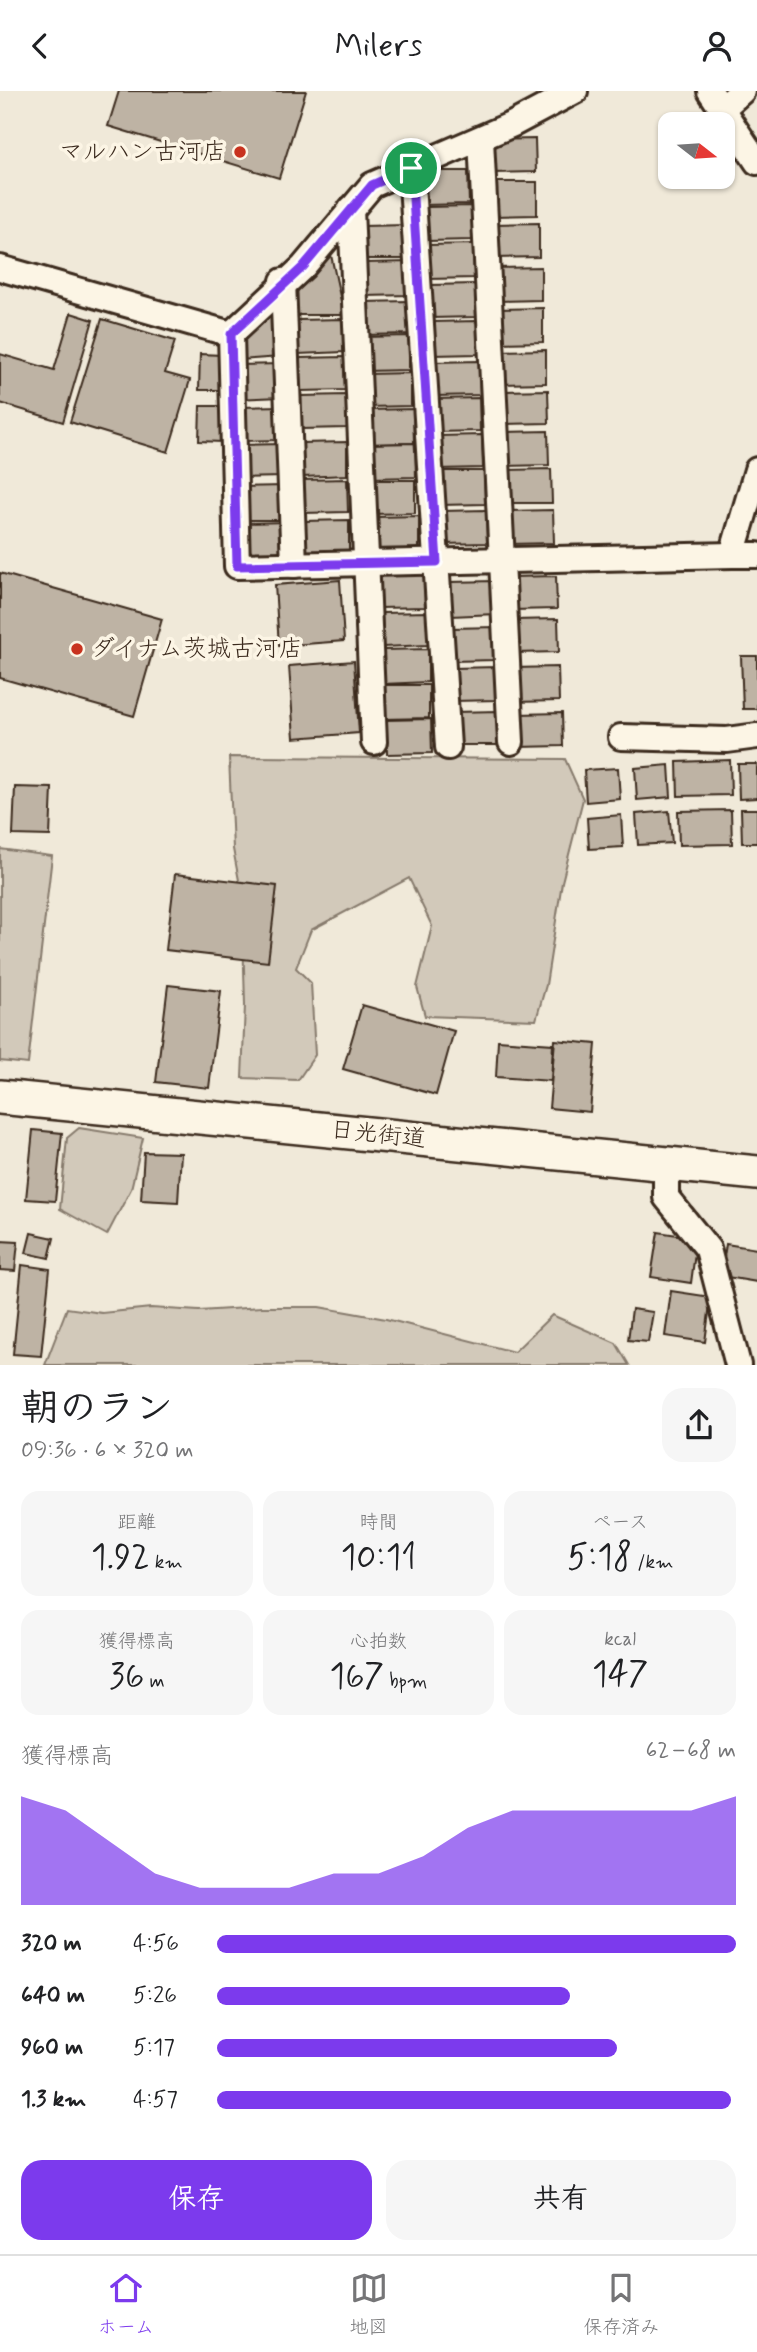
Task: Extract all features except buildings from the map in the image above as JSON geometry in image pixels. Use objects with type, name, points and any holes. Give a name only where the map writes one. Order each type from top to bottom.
[{"type":"main road","name":"日光街道","points":[[0,1097],[757,1173]]},
{"type":"street","points":[[575,91],[481,139],[372,185],[303,267],[231,334],[237,566],[757,555]]},
{"type":"street","points":[[742,91],[717,99],[757,162]]},
{"type":"street","points":[[481,139],[510,743]]},
{"type":"street","points":[[411,168],[449,747]]},
{"type":"street","points":[[351,209],[374,742]]},
{"type":"street","points":[[0,268],[231,334]]},
{"type":"street","points":[[283,284],[294,565]]},
{"type":"street","points":[[732,555],[757,470]]},
{"type":"street","points":[[621,737],[727,740],[757,736]]},
{"type":"street","points":[[666,1165],[666,1198],[708,1249],[738,1365]]},
{"type":"shaded area","points":[[229,757],[565,759],[583,799],[562,882],[546,985],[536,1020],[425,1016],[417,987],[432,926],[409,878],[311,930],[296,968],[311,983],[315,1055],[298,1080],[242,1078],[245,1005],[242,896],[233,849]]},
{"type":"shaded area","points":[[0,849],[52,856],[28,1064],[0,1061]]},
{"type":"shaded area","points":[[79,1128],[143,1138],[131,1189],[107,1235],[60,1209],[67,1138]]},
{"type":"shaded area","points":[[319,1307],[386,1319],[514,1352],[552,1315],[616,1343],[629,1365],[45,1365],[67,1308],[102,1313],[151,1308],[199,1311]]},
{"type":"place","name":"マルハン古河店","points":[[240,152]]},
{"type":"place","name":"ダイナム茨城古河店","points":[[77,649]]},
{"type":"route","points":[[411,168],[437,562],[237,566],[231,334],[303,267],[372,185],[411,168]]}]
